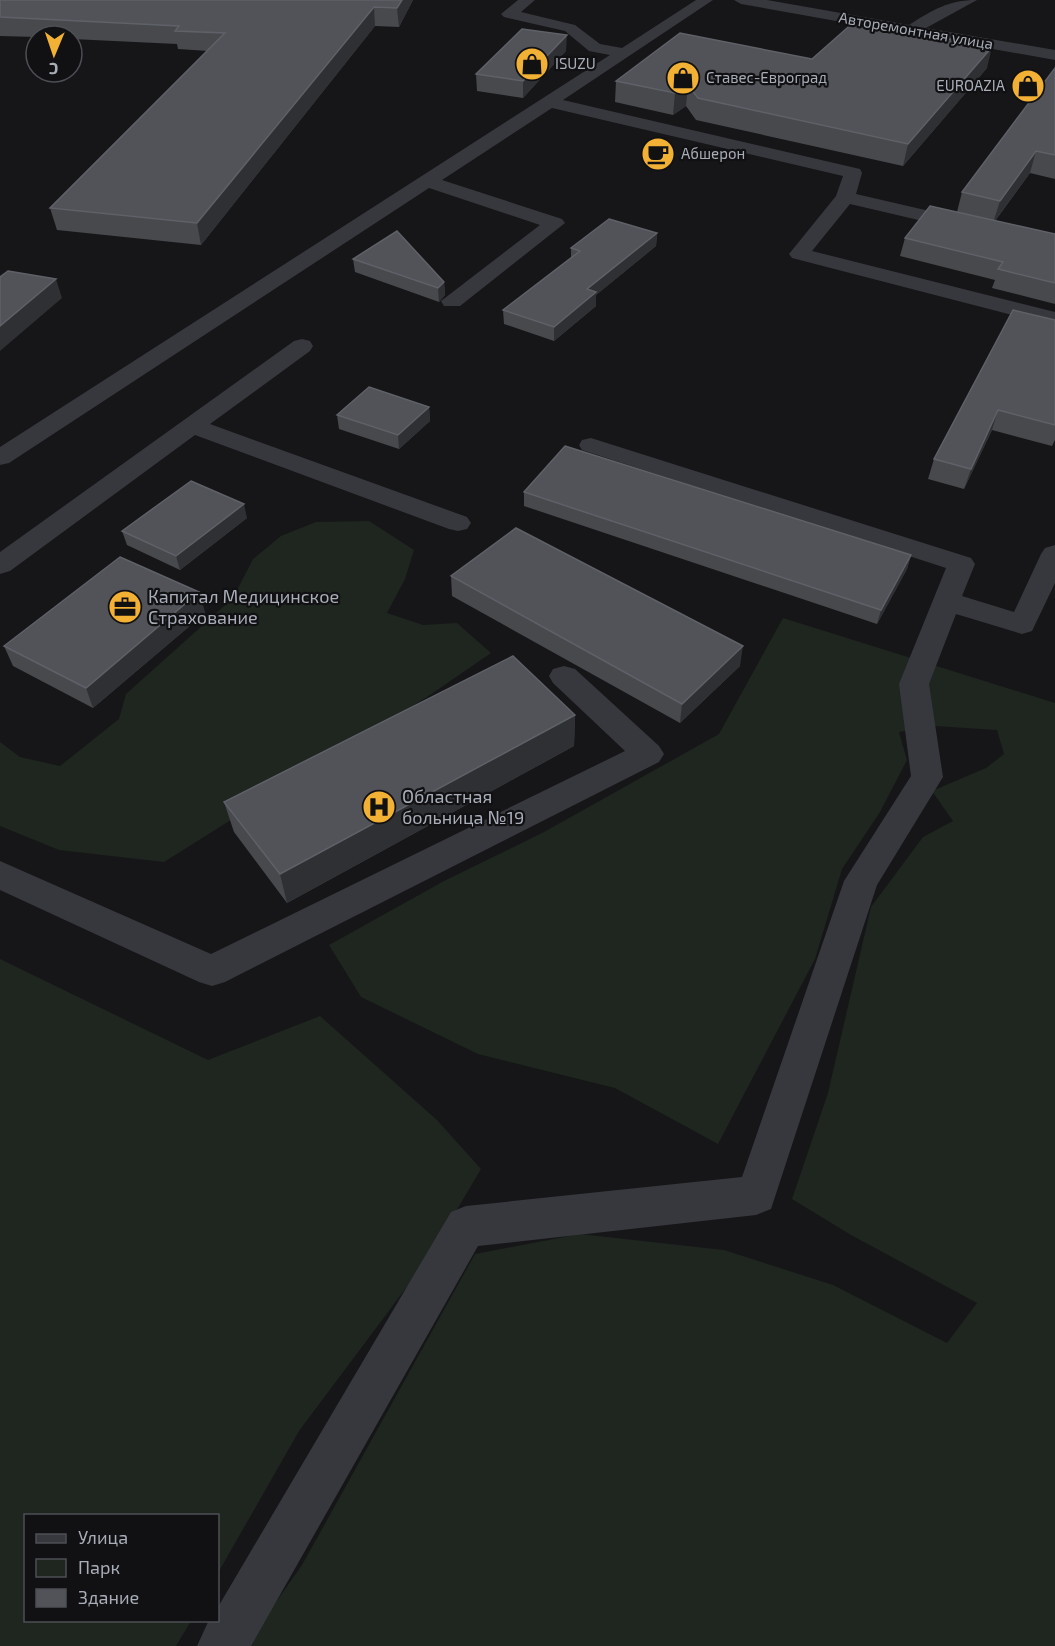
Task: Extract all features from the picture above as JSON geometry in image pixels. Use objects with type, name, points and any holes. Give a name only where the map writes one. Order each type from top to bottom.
[{"type":"street","points":[[528,0],[509,14],[570,28],[595,48],[625,52]]},
{"type":"street","points":[[0,458],[706,0]]},
{"type":"street","name":"Авторемонтная улица","points":[[741,0],[1055,55]]},
{"type":"street","points":[[911,30],[942,11],[970,0]]},
{"type":"street","points":[[549,102],[854,173],[845,197],[799,254],[1055,318]]},
{"type":"street","points":[[425,181],[555,222],[452,301]]},
{"type":"street","points":[[845,197],[1055,246]]},
{"type":"street","points":[[0,565],[302,346]]},
{"type":"street","points":[[192,426],[458,523]]},
{"type":"street","points":[[223,1646],[466,1227],[756,1195],[861,881],[927,777],[914,684],[961,564],[591,445]]},
{"type":"street","points":[[946,601],[1022,624],[1055,556]]},
{"type":"street","points":[[0,875],[212,971],[648,754],[564,676]]},
{"type":"green space","points":[[369,521],[414,550],[405,579],[387,613],[423,625],[457,623],[491,653],[427,697],[164,862],[59,850],[0,826],[0,742],[20,757],[60,766],[119,719],[126,694],[233,598],[253,559],[281,536],[316,522]]},
{"type":"green space","points":[[783,618],[1055,703],[1055,1646],[245,1646],[302,1565],[475,1254],[580,1234],[724,1250],[833,1285],[947,1343],[977,1303],[851,1235],[792,1199],[828,1093],[871,907],[923,837],[953,821],[932,791],[986,768],[1004,754],[997,730],[935,726],[899,732],[907,760],[880,812],[842,869],[815,959],[718,1144],[615,1088],[478,1054],[361,997],[329,945],[444,881],[544,832],[719,734]]},
{"type":"green space","points":[[0,959],[208,1060],[320,1016],[437,1120],[481,1169],[427,1260],[299,1431],[219,1571],[219,1514],[24,1514],[24,1622],[190,1622],[176,1646],[0,1646]]},
{"type":"building","points":[[0,0],[402,0],[397,8],[374,7],[197,223],[50,208],[225,33],[175,31],[179,26],[0,17]]},
{"type":"building","points":[[855,21],[992,47],[908,144],[698,98],[688,85],[675,93],[616,81],[680,33],[812,59]]},
{"type":"building","points":[[522,29],[567,35],[523,81],[476,74]]},
{"type":"building","points":[[1055,68],[1055,155],[1036,151],[1000,201],[962,192]]},
{"type":"building","points":[[930,206],[1055,234],[1055,283],[998,269],[1003,262],[905,238]]},
{"type":"building","points":[[609,219],[657,233],[587,289],[596,292],[554,327],[503,310],[580,251],[571,248]]},
{"type":"building","points":[[397,231],[444,282],[438,288],[353,259]]},
{"type":"building","points":[[8,271],[56,279],[0,326],[0,277]]},
{"type":"building","points":[[1013,310],[1055,320],[1055,425],[998,410],[971,469],[934,459]]},
{"type":"building","points":[[369,387],[429,407],[398,435],[337,415]]},
{"type":"building","points":[[565,446],[911,555],[881,610],[524,492]]},
{"type":"building","points":[[191,481],[244,504],[176,556],[122,531]]},
{"type":"building","points":[[516,528],[743,646],[682,704],[451,576]]},
{"type":"building","points":[[120,557],[199,592],[86,688],[4,646]]},
{"type":"building","points":[[513,656],[575,715],[280,874],[224,802]]},
{"type":"place","name":"ISUZU","points":[[532,64]]},
{"type":"place","name":"Ставес-Евроград","points":[[683,78]]},
{"type":"place","name":"EUROAZIA","points":[[1028,86]]},
{"type":"place","name":"Абшерон","points":[[658,154]]},
{"type":"place","name":"Капитал Медицинское Страхование","points":[[125,607]]},
{"type":"place","name":"Областная больница №19","points":[[379,807]]}]
